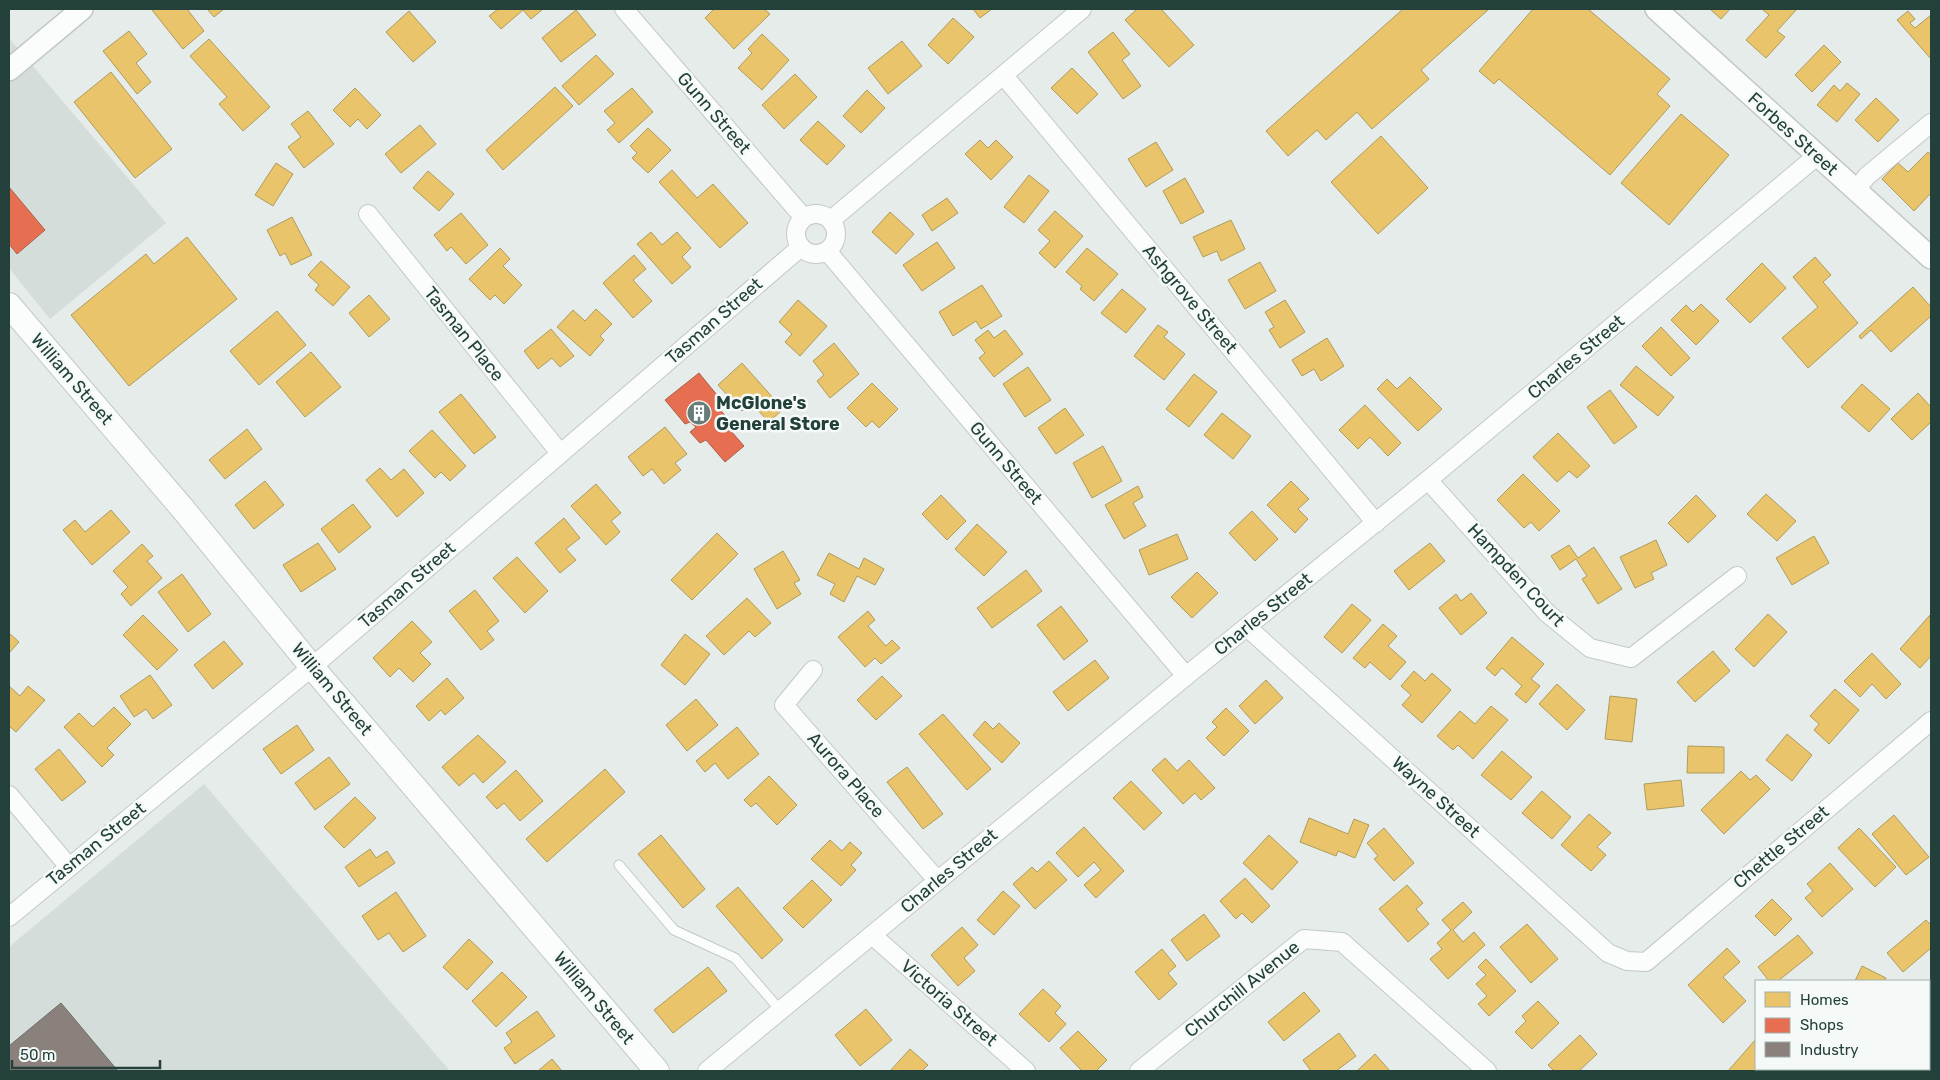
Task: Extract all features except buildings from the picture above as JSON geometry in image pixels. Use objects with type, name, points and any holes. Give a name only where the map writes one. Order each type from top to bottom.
[{"type":"main road","name":"William Street","points":[[9,305],[176,501],[312,667],[657,1071]]},
{"type":"street","points":[[9,70],[82,9]]},
{"type":"street","name":"Gunn Street","points":[[624,9],[804,218]]},
{"type":"street","points":[[830,220],[1082,9]]},
{"type":"street","name":"Forbes Street","points":[[1656,9],[1931,258]]},
{"type":"street","name":"Ashgrove Street","points":[[1004,76],[1376,523]]},
{"type":"street","points":[[1855,190],[1867,176],[1931,123]]},
{"type":"street","name":"Charles Street","points":[[707,1071],[1186,676],[1248,628],[1376,523],[1818,155]]},
{"type":"street","name":"Tasman Place","points":[[368,214],[560,453]]},
{"type":"street","points":[[820,214],[830,220],[834,226],[835,239],[827,251],[813,254],[801,247],[796,235],[799,223],[804,218],[820,214]]},
{"type":"street","name":"Tasman Street","points":[[9,917],[312,667],[801,247]]},
{"type":"street","name":"Gunn Street","points":[[827,251],[1186,676]]},
{"type":"street","name":"Hampden Court","points":[[1428,480],[1547,613],[1590,648],[1631,658],[1737,576]]},
{"type":"street","name":"Wayne Street","points":[[1248,628],[1608,953],[1627,961]]},
{"type":"street","name":"Aurora Place","points":[[813,670],[784,705],[937,880]]},
{"type":"street","name":"Chettle Street","points":[[1627,961],[1646,962],[1931,721]]},
{"type":"street","points":[[9,794],[69,867]]},
{"type":"street","name":"Victoria Street","points":[[872,935],[1026,1071]]},
{"type":"street","name":"Churchill Avenue","points":[[1139,1071],[1304,939],[1342,942],[1487,1071]]},
{"type":"lane","points":[[619,865],[674,930],[735,958],[781,1011]]},
{"type":"shaded area","points":[[9,38],[166,223],[50,319],[9,268]]},
{"type":"shaded area","points":[[204,784],[450,1071],[9,1071],[9,947]]},
{"type":"place","name":"McGlone's General Store","points":[[699,413]]}]
